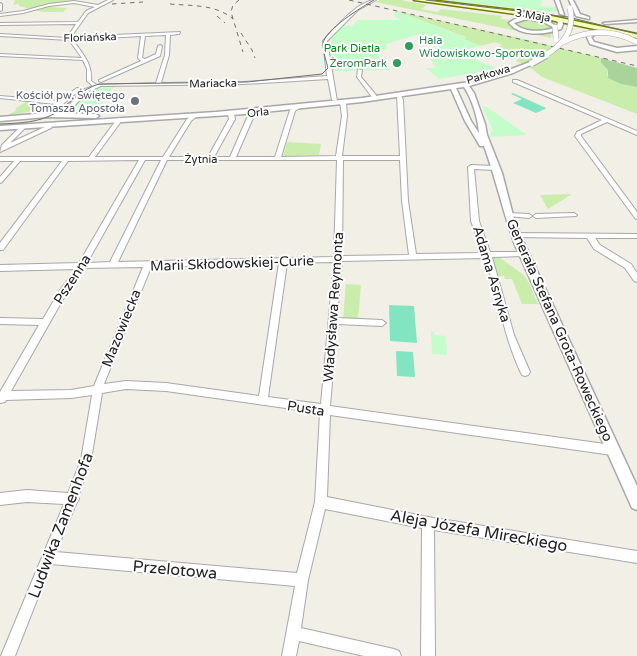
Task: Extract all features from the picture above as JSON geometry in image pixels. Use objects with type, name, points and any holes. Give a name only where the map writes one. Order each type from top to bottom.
[{"type":"main road","name":"3 Maja","points":[[416,0],[550,15],[563,13]]},
{"type":"main road","name":"3 Maja","points":[[438,0],[550,15]]},
{"type":"main road","points":[[563,13],[587,18],[620,32],[637,36]]},
{"type":"main road","points":[[563,13],[604,25],[616,25],[634,30]]},
{"type":"street","points":[[0,150],[56,123],[83,92],[96,86],[90,80],[90,71],[84,58],[70,38],[87,12],[111,0]]},
{"type":"street","points":[[335,100],[324,44],[327,37],[357,10],[374,0]]},
{"type":"street","points":[[556,41],[557,29],[548,22],[534,19],[519,19],[512,22],[514,27],[529,31],[550,31],[559,28],[563,13],[557,0]]},
{"type":"street","name":"Parkowa","points":[[466,86],[490,80],[535,56],[556,41],[563,34],[568,23],[563,13],[562,0]]},
{"type":"street","name":"Parkowa","points":[[563,13],[566,0]]},
{"type":"street","points":[[571,0],[578,15],[587,18]]},
{"type":"street","points":[[0,15],[74,2],[97,6]]},
{"type":"street","points":[[0,4],[0,10]]},
{"type":"street","name":"Parkowa","points":[[455,86],[502,73],[542,58],[563,42],[572,24],[572,15],[563,13]]},
{"type":"street","points":[[616,25],[637,21]]},
{"type":"street","points":[[0,24],[79,23]]},
{"type":"street","points":[[634,30],[625,23],[604,25],[588,38],[596,45],[617,50],[635,49]]},
{"type":"street","points":[[596,32],[620,32]]},
{"type":"street","name":"Floriańska","points":[[0,35],[70,38],[179,33]]},
{"type":"street","points":[[563,42],[576,35],[592,33],[620,35],[637,42]]},
{"type":"street","points":[[158,84],[167,55],[168,34]]},
{"type":"street","points":[[143,35],[140,58],[144,61]]},
{"type":"street","points":[[101,81],[158,55],[160,48]]},
{"type":"street","points":[[0,55],[69,59],[84,58]]},
{"type":"street","points":[[360,70],[359,77],[374,96]]},
{"type":"street","name":"Mariacka","points":[[96,86],[244,83],[330,77]]},
{"type":"street","points":[[0,150],[35,116],[61,103],[90,80]]},
{"type":"street","points":[[466,86],[471,92],[490,80]]},
{"type":"street","points":[[515,81],[637,133]]},
{"type":"street","name":"Orla","points":[[0,128],[49,127],[119,120],[193,117],[344,104],[433,92],[455,86]]},
{"type":"street","name":"Generała Stefana Grota-Roweckiego","points":[[455,86],[458,99],[468,122],[490,154]]},
{"type":"street","name":"Orla","points":[[0,119],[63,115],[125,117],[196,114],[466,86]]},
{"type":"street","points":[[433,92],[447,93],[465,104],[474,102]]},
{"type":"street","name":"Generała Stefana Grota-Roweckiego","points":[[471,92],[516,235],[637,503]]},
{"type":"street","points":[[399,96],[405,201],[413,258]]},
{"type":"street","points":[[0,97],[61,103]]},
{"type":"street","name":"Władysława Reymonta","points":[[289,656],[302,580],[321,502],[325,411],[338,260],[339,157],[344,104]]},
{"type":"street","points":[[278,158],[293,110],[298,107]]},
{"type":"street","points":[[462,109],[470,108],[477,110]]},
{"type":"street","points":[[210,159],[232,119],[230,114]]},
{"type":"street","points":[[112,266],[165,158],[189,120],[193,117]]},
{"type":"street","points":[[232,159],[250,118]]},
{"type":"street","points":[[92,159],[119,120]]},
{"type":"street","points":[[607,120],[581,131],[578,136],[636,216]]},
{"type":"street","name":"Pszenna","points":[[1,397],[62,292],[81,266],[143,158]]},
{"type":"street","name":"Żytnia","points":[[0,159],[403,158]]},
{"type":"street","points":[[0,248],[66,159]]},
{"type":"street","points":[[0,181],[18,160]]},
{"type":"street","name":"Adama Asnyka","points":[[496,168],[471,167],[474,178],[475,220],[488,255],[518,359],[525,372]]},
{"type":"street","points":[[509,215],[574,215]]},
{"type":"street","points":[[516,235],[637,236]]},
{"type":"street","points":[[589,235],[597,247],[628,266],[637,279]]},
{"type":"street","name":"Marii Skłodowskiej-Curie","points":[[0,268],[147,266],[524,254]]},
{"type":"street","points":[[263,401],[283,262]]},
{"type":"street","name":"Mazowiecka","points":[[97,390],[147,266]]},
{"type":"street","points":[[0,321],[45,322]]},
{"type":"street","points":[[333,321],[382,323]]},
{"type":"street","name":"Pusta","points":[[1,397],[71,394],[126,385],[166,387],[325,411],[612,450]]},
{"type":"street","name":"Ludwika Zamenhofa","points":[[8,656],[49,558],[88,454],[97,390]]},
{"type":"street","points":[[0,499],[25,497],[72,499]]},
{"type":"street","name":"Aleja Józefa Mireckiego","points":[[321,502],[428,523],[637,558]]},
{"type":"street","points":[[428,523],[428,656]]},
{"type":"street","name":"Przelotowa","points":[[49,558],[302,580]]},
{"type":"street","points":[[294,634],[394,656]]},
{"type":"green space","points":[[15,0],[73,0],[53,4],[50,7],[67,8],[63,12],[43,12],[19,6],[19,4],[13,5]]},
{"type":"green space","points":[[380,0],[401,0],[427,5],[421,9],[438,12],[441,9],[502,16],[501,19],[510,20],[509,24],[517,29],[552,32],[551,38],[375,2]]},
{"type":"green space","points":[[444,0],[541,0],[542,3],[539,4],[541,6],[559,7],[559,11],[549,12]]},
{"type":"green space","points":[[396,11],[601,58],[601,63],[608,70],[607,75],[621,84],[637,87],[637,114],[542,77],[532,69],[516,61],[521,56],[498,47],[502,45],[495,42],[481,46],[463,39],[466,37]]},
{"type":"green space","name":"Park Dietla","points":[[396,11],[467,38],[464,39],[481,46],[456,51],[498,69],[439,79],[426,68],[436,68],[427,53],[441,50],[433,40],[425,41],[420,34],[386,44],[387,50],[377,50],[384,67],[389,67],[391,70],[333,71],[327,42],[342,25],[352,26],[358,20],[401,20],[394,16]]},
{"type":"green space","points":[[525,19],[545,22],[554,29],[544,31],[527,30],[514,23]]},
{"type":"green space","points":[[601,58],[637,68],[637,87],[621,84],[608,78],[608,70],[601,63]]},
{"type":"green space","points":[[115,85],[97,111],[88,111],[89,109],[75,110],[80,99],[85,95],[96,89]]},
{"type":"green space","points":[[513,93],[546,108],[536,113],[513,103],[522,99],[511,94]]},
{"type":"green space","points":[[27,101],[51,103],[32,111],[6,116],[17,110],[15,109]]},
{"type":"green space","points":[[482,106],[487,107],[527,135],[490,137],[492,128]]},
{"type":"green space","points":[[287,142],[321,144],[319,155],[283,156]]},
{"type":"green space","points":[[572,194],[548,209],[540,195]]},
{"type":"green space","points":[[491,258],[500,258],[524,275],[538,304],[522,304],[512,279],[496,276]]},
{"type":"green space","points":[[346,284],[361,285],[358,320],[343,319]]},
{"type":"green space","points":[[389,305],[414,306],[417,343],[390,341]]},
{"type":"green space","points":[[431,331],[435,335],[446,336],[447,355],[432,354]]},
{"type":"green space","points":[[396,351],[413,352],[415,377],[397,376]]},
{"type":"tram line","points":[[0,124],[29,122],[50,116],[82,92],[99,84],[247,82],[322,74],[328,68],[323,47],[325,38],[344,19],[374,0]]},
{"type":"tram line","points":[[426,0],[568,17],[637,34]]},
{"type":"railway","points":[[239,0],[233,5],[231,12],[243,52]]},
{"type":"railway","points":[[349,0],[637,66]]},
{"type":"railway","points":[[112,4],[143,2]]},
{"type":"railway","points":[[170,4],[211,8],[233,19]]},
{"type":"railway","points":[[217,16],[225,23]]},
{"type":"railway","points":[[241,33],[255,58]]},
{"type":"place","name":"Hala Widowiskowo-Sportowa","points":[[409,46]]},
{"type":"place","name":"ŻeromPark","points":[[397,63]]},
{"type":"place","name":"Kościół pw. Świętego Tomasza Apostoła","points":[[135,101]]}]
